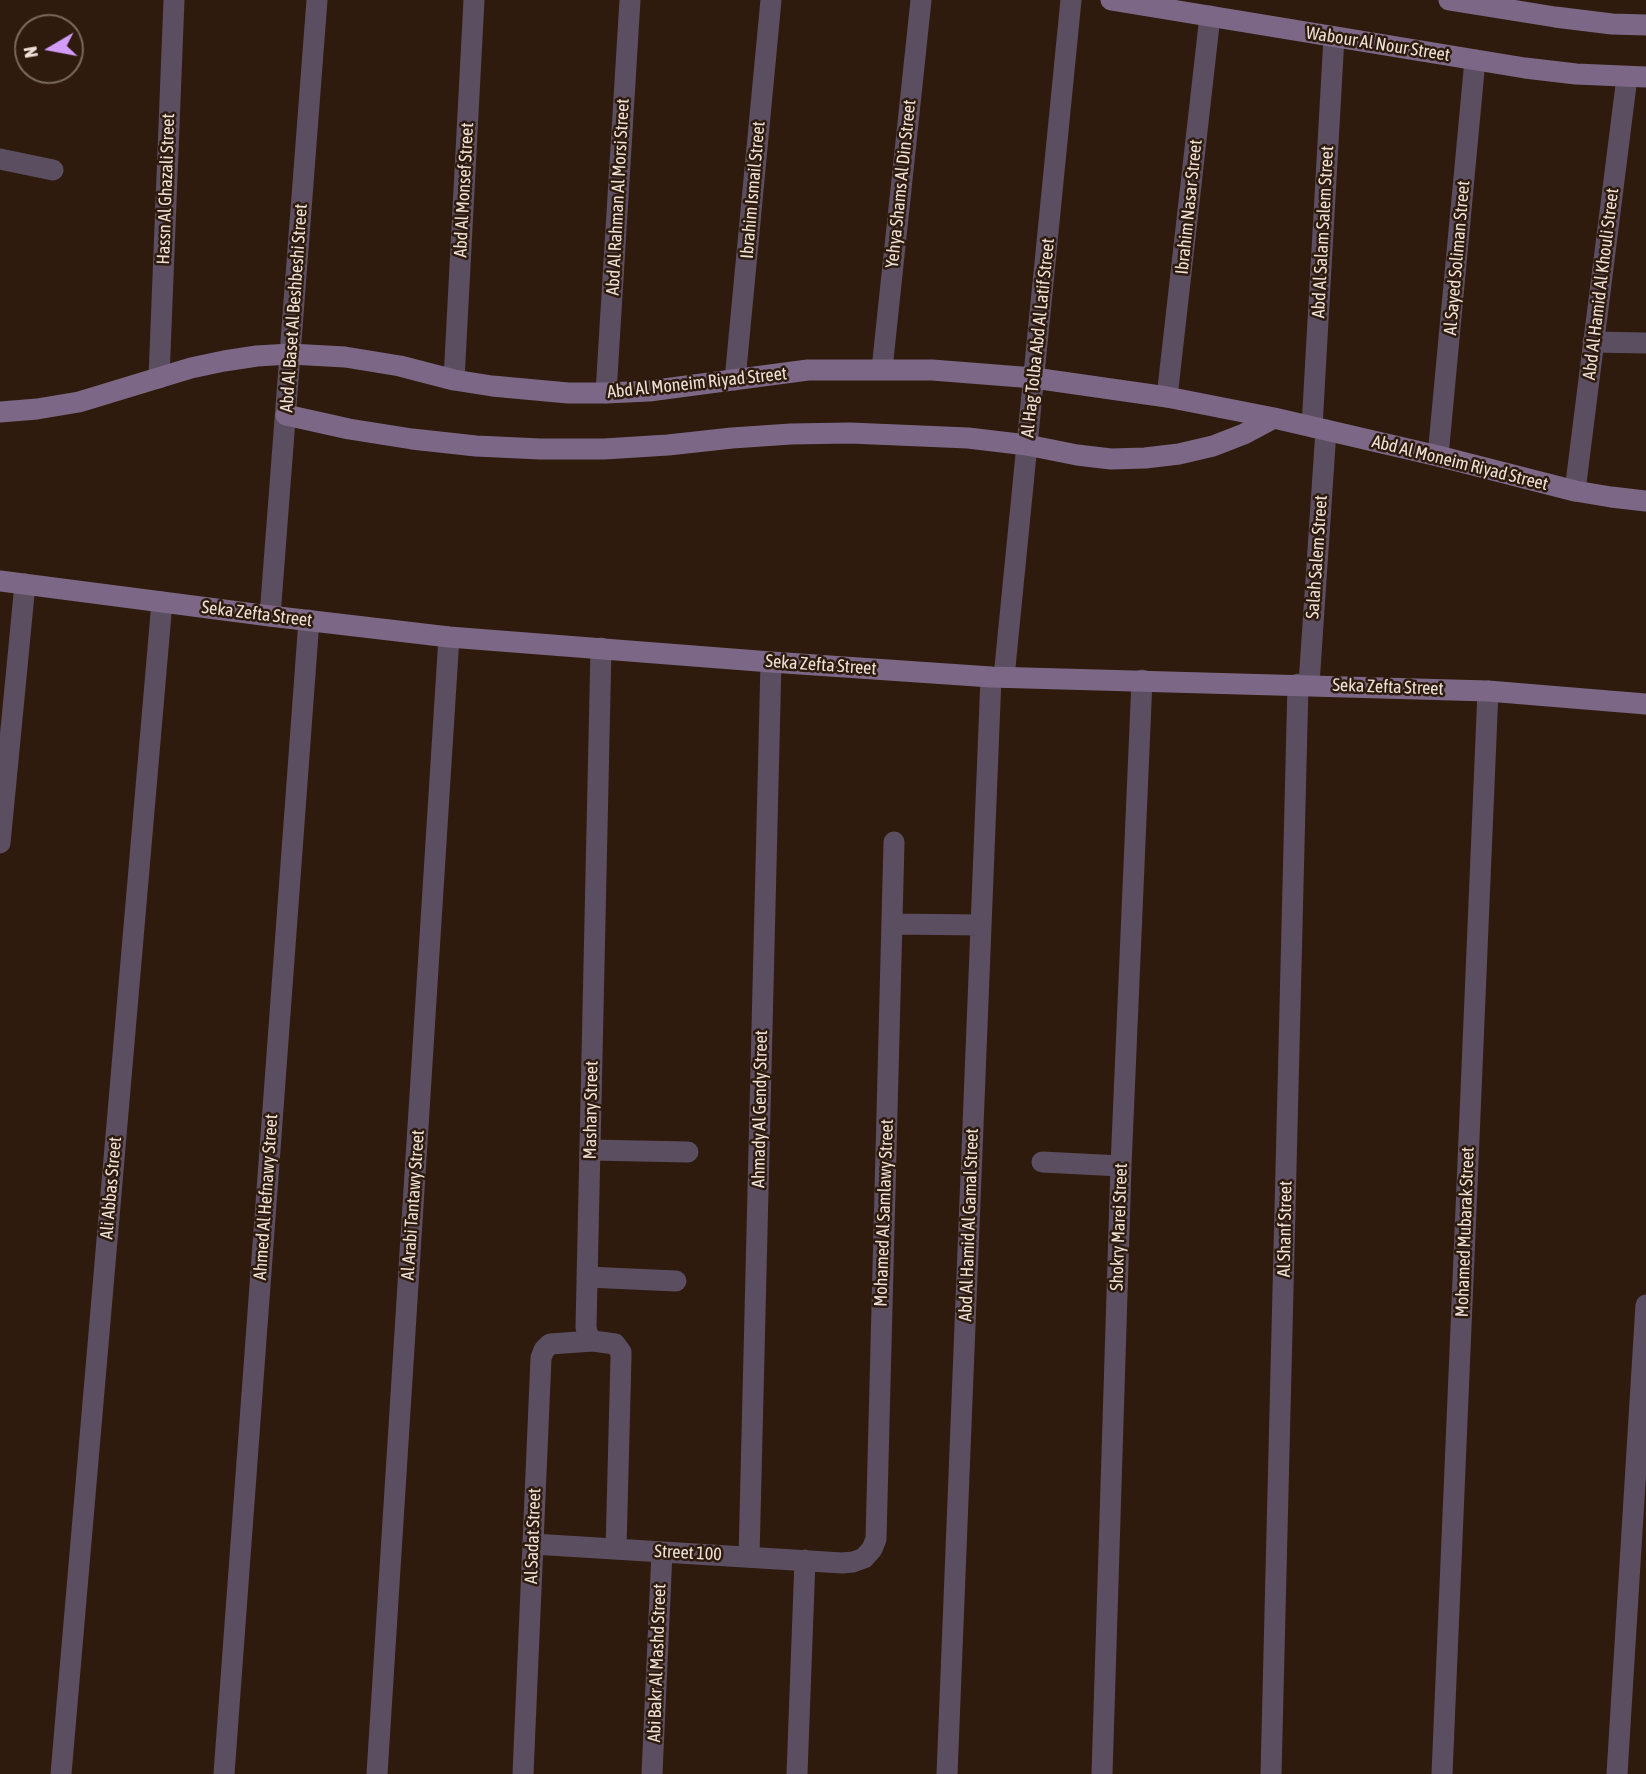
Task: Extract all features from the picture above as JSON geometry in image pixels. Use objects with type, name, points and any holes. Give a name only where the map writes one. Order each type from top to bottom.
[{"type":"street","name":"Hassn Al Ghazali Street","points":[[159,378],[174,0]]},
{"type":"street","name":"Abd Al Baset Al Beshbeshi Street","points":[[270,616],[317,0]]},
{"type":"street","name":"Abd Al Monsef Street","points":[[454,380],[474,0]]},
{"type":"street","name":"Abd Al Rahman Al Morsi Street","points":[[606,393],[630,0]]},
{"type":"street","name":"Ibrahim Ismail Street","points":[[735,380],[771,0]]},
{"type":"street","name":"Yehya Shams Al Din Street","points":[[881,369],[921,0]]},
{"type":"street","name":"Al Hag Tolba Abd Al Latif Street","points":[[998,677],[1027,445],[1071,0]]},
{"type":"street","name":"Wabour Al Nour Street","points":[[1111,0],[1525,68],[1576,75],[1636,77]]},
{"type":"street","points":[[1449,0],[1555,18],[1646,26]]},
{"type":"street","name":"Ibrahim Nasar Street","points":[[1167,397],[1210,16]]},
{"type":"street","name":"Abd Al Salam Salem Street","points":[[1319,429],[1334,37]]},
{"type":"street","name":"Al Sayed Soliman Street","points":[[1438,456],[1475,60]]},
{"type":"street","name":"Abd Al Hamid Al Khouli Street","points":[[1575,491],[1593,342],[1636,77]]},
{"type":"street","points":[[0,159],[53,170]]},
{"type":"street","points":[[1593,342],[1646,343]]},
{"type":"street","name":"Abd Al Moneim Riyad Street","points":[[0,412],[79,402],[191,368],[224,361],[290,354],[345,357],[400,366],[454,380],[530,391],[649,391],[808,370],[881,369],[983,373],[1167,397],[1275,418],[1575,491],[1646,501]]},
{"type":"street","points":[[286,415],[349,429],[476,446],[604,449],[779,435],[850,433],[968,438],[1111,459],[1180,454],[1213,446],[1275,418]]},
{"type":"street","name":"Salah Salem Street","points":[[1303,684],[1319,429]]},
{"type":"street","name":"Seka Zefta Street","points":[[0,581],[309,621],[449,636],[771,662],[998,677],[1488,691],[1646,704]]},
{"type":"street","points":[[0,843],[25,584]]},
{"type":"street","name":"Ali Abbas Street","points":[[61,1774],[162,602]]},
{"type":"street","name":"Ahmed Al Hefnawy Street","points":[[224,1774],[309,621]]},
{"type":"street","name":"Al Arabi Tantawy Street","points":[[377,1774],[449,636]]},
{"type":"street","name":"Mashary Street","points":[[593,1341],[586,1332],[601,648]]},
{"type":"street","name":"Ahmady Al Gendy Street","points":[[749,1557],[771,662]]},
{"type":"street","name":"Abd Al Hamid Al Gamal Street","points":[[947,1774],[981,925],[998,677]]},
{"type":"street","name":"Shokry Marei Street","points":[[1102,1774],[1121,1166],[1142,680]]},
{"type":"street","name":"Al Shanf Street","points":[[1271,1774],[1303,684]]},
{"type":"street","name":"Mohamed Mubarak Street","points":[[1442,1774],[1488,691]]},
{"type":"street","name":"Mohamed Al Samlawy Street","points":[[842,1563],[864,1558],[876,1539],[894,842]]},
{"type":"street","points":[[892,924],[981,925]]},
{"type":"street","points":[[590,1150],[688,1152]]},
{"type":"street","points":[[1042,1162],[1121,1166]]},
{"type":"street","points":[[587,1276],[676,1281]]},
{"type":"street","points":[[1617,1774],[1646,1306]]},
{"type":"street","points":[[593,1341],[615,1345],[621,1352],[616,1549]]},
{"type":"street","name":"Al Sadat Street","points":[[523,1774],[542,1354],[554,1343],[593,1341]]},
{"type":"street","name":"Street 100","points":[[533,1544],[842,1563]]},
{"type":"street","name":"Abi Bakr Al Mashd Street","points":[[652,1774],[662,1552]]},
{"type":"street","points":[[797,1774],[805,1560]]}]
